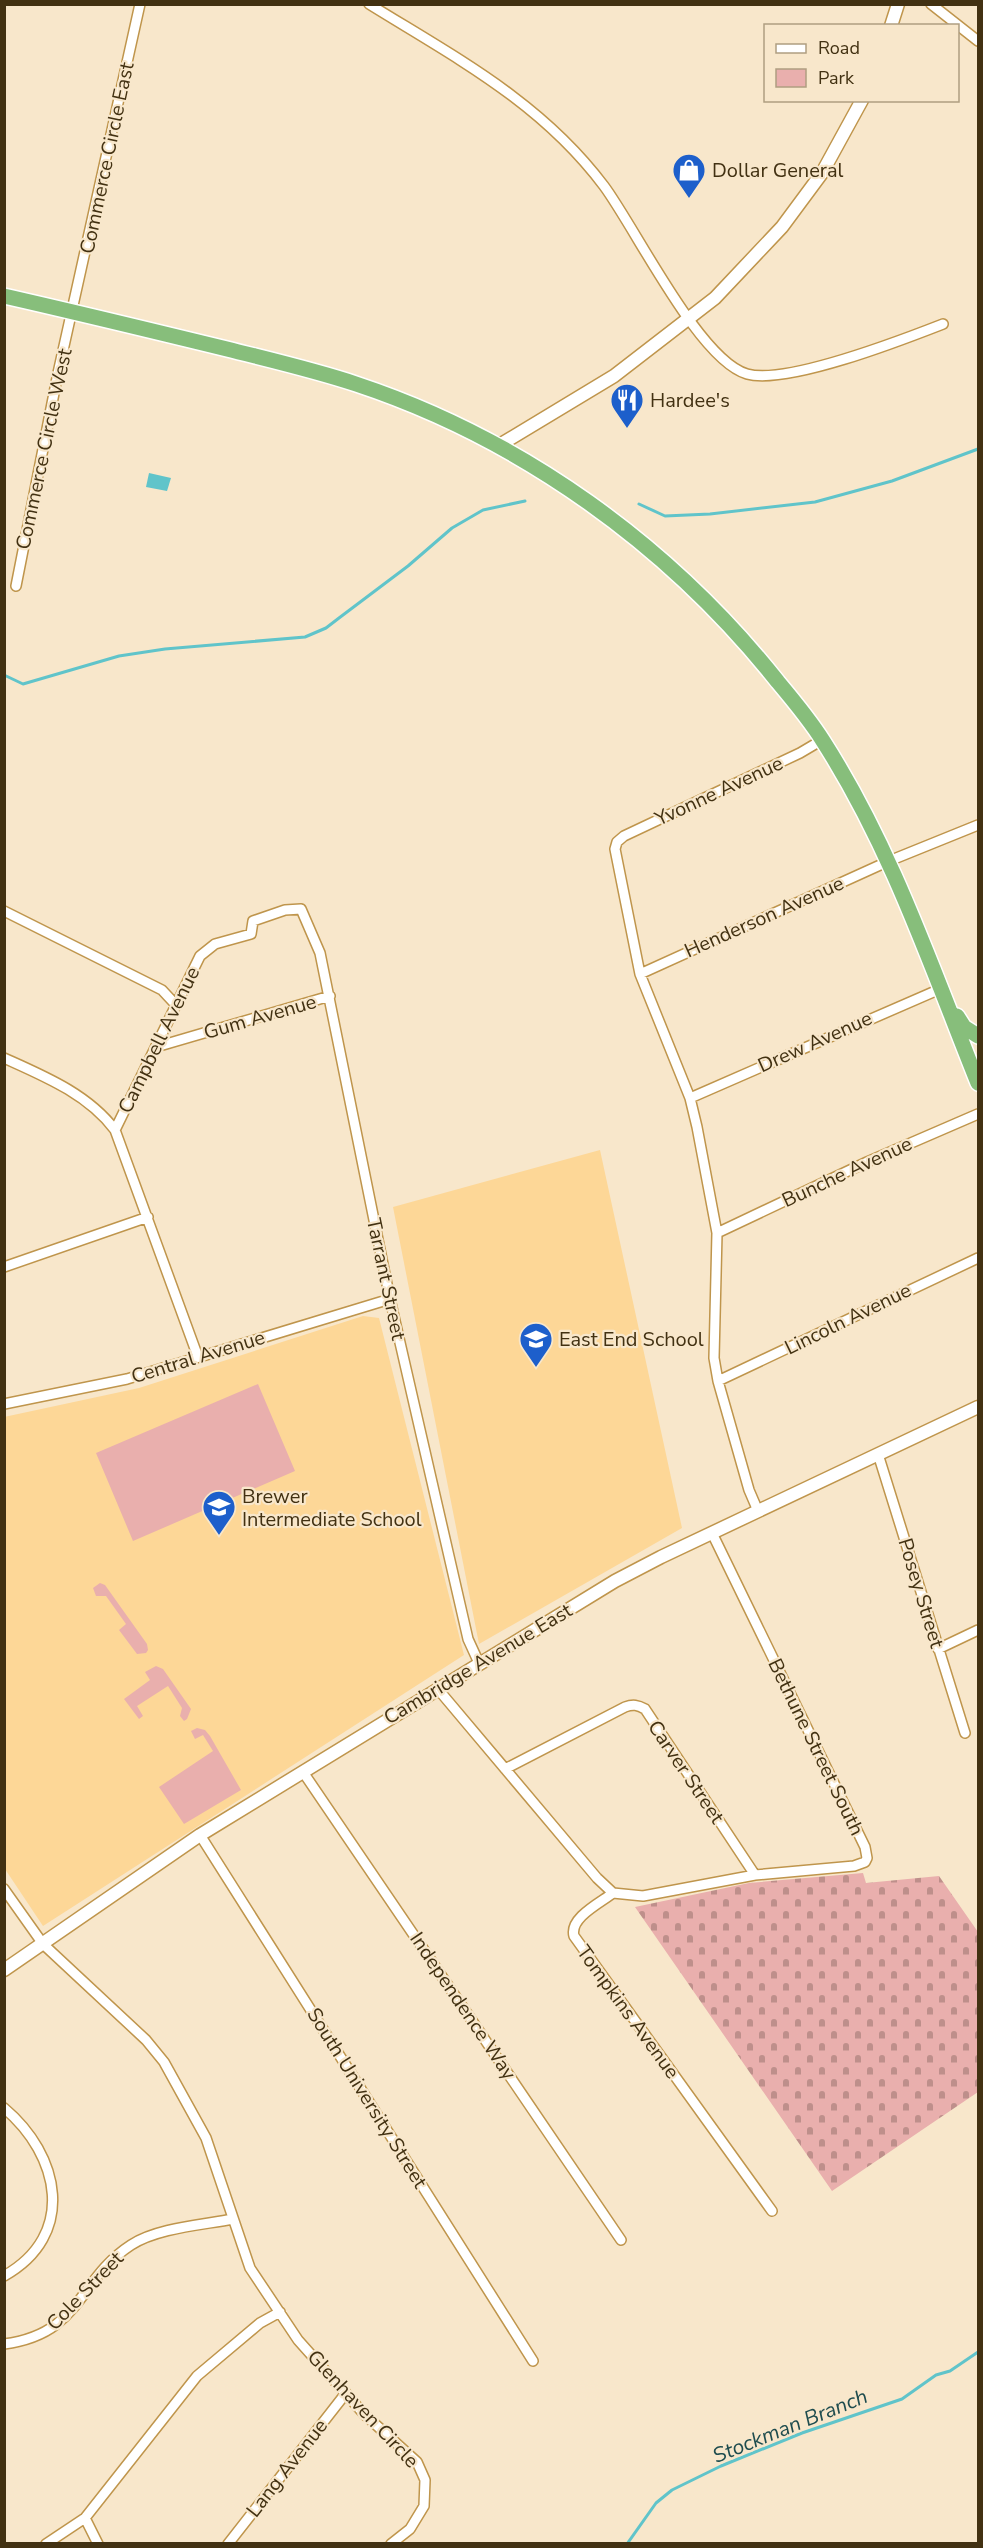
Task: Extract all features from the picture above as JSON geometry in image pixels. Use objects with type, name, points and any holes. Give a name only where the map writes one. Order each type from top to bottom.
[{"type":"highway","points":[[4,296],[74,311],[355,383],[400,400],[498,446],[594,506],[687,582],[723,617],[765,665],[822,740],[860,804],[889,861],[978,1083]]},
{"type":"highway","points":[[942,992],[964,1027],[978,1036]]},
{"type":"main road","points":[[892,24],[898,4]]},
{"type":"main road","points":[[498,446],[622,370],[715,298],[782,227],[822,173],[861,102]]},
{"type":"main road","name":"Cambridge Avenue East","points":[[4,1970],[200,1835],[615,1581],[978,1407]]},
{"type":"street","name":"Commerce Circle East","points":[[74,311],[140,4]]},
{"type":"street","points":[[369,4],[521,100],[557,132],[605,186],[688,317],[724,362],[748,374],[768,376],[803,370],[898,341],[943,324]]},
{"type":"street","points":[[931,4],[956,24]]},
{"type":"street","points":[[959,26],[978,41]]},
{"type":"street","name":"Commerce Circle West","points":[[16,586],[58,373],[74,311]]},
{"type":"street","name":"Yvonne Avenue","points":[[640,974],[615,855],[617,842],[624,836],[769,768],[822,740]]},
{"type":"street","name":"Henderson Avenue","points":[[640,974],[889,861],[978,825]]},
{"type":"street","name":"Tarrant Street","points":[[285,910],[301,909],[320,952],[390,1299],[468,1639],[479,1663]]},
{"type":"street","name":"Campbell Avenue","points":[[198,1357],[115,1130],[197,962],[205,951],[216,944],[251,934],[253,921],[285,910]]},
{"type":"street","points":[[4,911],[162,990],[176,1005]]},
{"type":"street","points":[[640,974],[690,1098],[717,1233],[713,1338],[718,1381],[748,1490],[758,1511]]},
{"type":"street","name":"Drew Avenue","points":[[690,1098],[942,992]]},
{"type":"street","name":"Gum Avenue","points":[[156,1047],[330,996]]},
{"type":"street","points":[[4,1058],[89,1102],[105,1116],[115,1130]]},
{"type":"street","name":"Bunche Avenue","points":[[717,1233],[867,1162],[978,1114]]},
{"type":"street","points":[[4,1267],[148,1217]]},
{"type":"street","name":"Lincoln Avenue","points":[[718,1381],[978,1258]]},
{"type":"street","name":"Central Avenue","points":[[4,1404],[127,1379],[390,1299]]},
{"type":"street","name":"Posey Street","points":[[878,1454],[965,1732]]},
{"type":"street","name":"Bethune Street South","points":[[613,1893],[644,1896],[755,1875],[854,1866],[865,1862],[867,1853],[712,1533]]},
{"type":"street","points":[[938,1649],[978,1630]]},
{"type":"street","points":[[437,1688],[613,1893]]},
{"type":"street","name":"Carver Street","points":[[505,1769],[625,1707],[640,1706],[755,1875]]},
{"type":"street","name":"Independence Way","points":[[303,1772],[621,2240]]},
{"type":"street","name":"South University Street","points":[[200,1835],[532,2361]]},
{"type":"street","name":"Glenhaven Circle","points":[[4,1889],[43,1944],[146,2040],[164,2062],[206,2138],[250,2268],[298,2340],[364,2414],[413,2456],[423,2473],[426,2493],[424,2506],[410,2529],[391,2544]]},
{"type":"street","name":"Tompkins Avenue","points":[[613,1893],[576,1923],[572,1931],[574,1936],[772,2211]]},
{"type":"street","points":[[4,2108],[21,2123],[41,2152],[51,2176],[53,2202],[47,2227],[35,2250],[17,2268],[4,2276]]},
{"type":"street","name":"Cole Street","points":[[4,2344],[29,2340],[54,2328],[68,2315],[112,2260],[132,2244],[154,2235],[233,2219]]},
{"type":"street","points":[[46,2544],[85,2518],[197,2376],[260,2323],[280,2312]]},
{"type":"street","name":"Lang Avenue","points":[[228,2544],[346,2393]]},
{"type":"street","points":[[85,2518],[98,2544]]},
{"type":"shaded area","name":"East End School","points":[[600,1150],[682,1528],[479,1644],[393,1207]]},
{"type":"shaded area","name":"Brewer Intermediate School","points":[[363,1316],[379,1318],[464,1655],[43,1926],[5,1869],[4,1417],[139,1388]]},
{"type":"green space","points":[[258,1384],[295,1471],[133,1541],[96,1453]]},
{"type":"green space","points":[[100,1583],[105,1585],[147,1644],[146,1653],[137,1654],[119,1630],[126,1624],[106,1596],[96,1596],[93,1588]]},
{"type":"green space","points":[[156,1666],[163,1669],[191,1709],[184,1721],[180,1716],[182,1708],[168,1686],[137,1706],[143,1716],[139,1719],[124,1699],[150,1680],[145,1672]]},
{"type":"green space","points":[[197,1728],[205,1730],[210,1736],[241,1790],[184,1824],[159,1787],[213,1751],[203,1735],[195,1739],[191,1731]]},
{"type":"green space","points":[[863,1873],[866,1883],[939,1876],[978,1932],[978,2092],[832,2191],[635,1907],[749,1883]]},
{"type":"water","points":[[149,473],[171,478],[167,491],[146,487]]},
{"type":"waterway","points":[[639,504],[665,516],[710,514],[815,502],[892,481],[978,449]]},
{"type":"waterway","points":[[4,675],[23,684],[119,656],[165,649],[305,637],[326,628],[408,566],[452,528],[483,510],[525,501]]},
{"type":"waterway","name":"Stockman Branch","points":[[627,2544],[656,2503],[672,2490],[721,2466],[802,2433],[902,2399],[936,2375],[950,2371],[978,2352]]},
{"type":"place","name":"Dollar General","points":[[689,199]]},
{"type":"place","name":"Hardee's","points":[[627,429]]},
{"type":"place","name":"East End School","points":[[536,1368]]},
{"type":"place","name":"Brewer Intermediate School","points":[[219,1536]]}]
